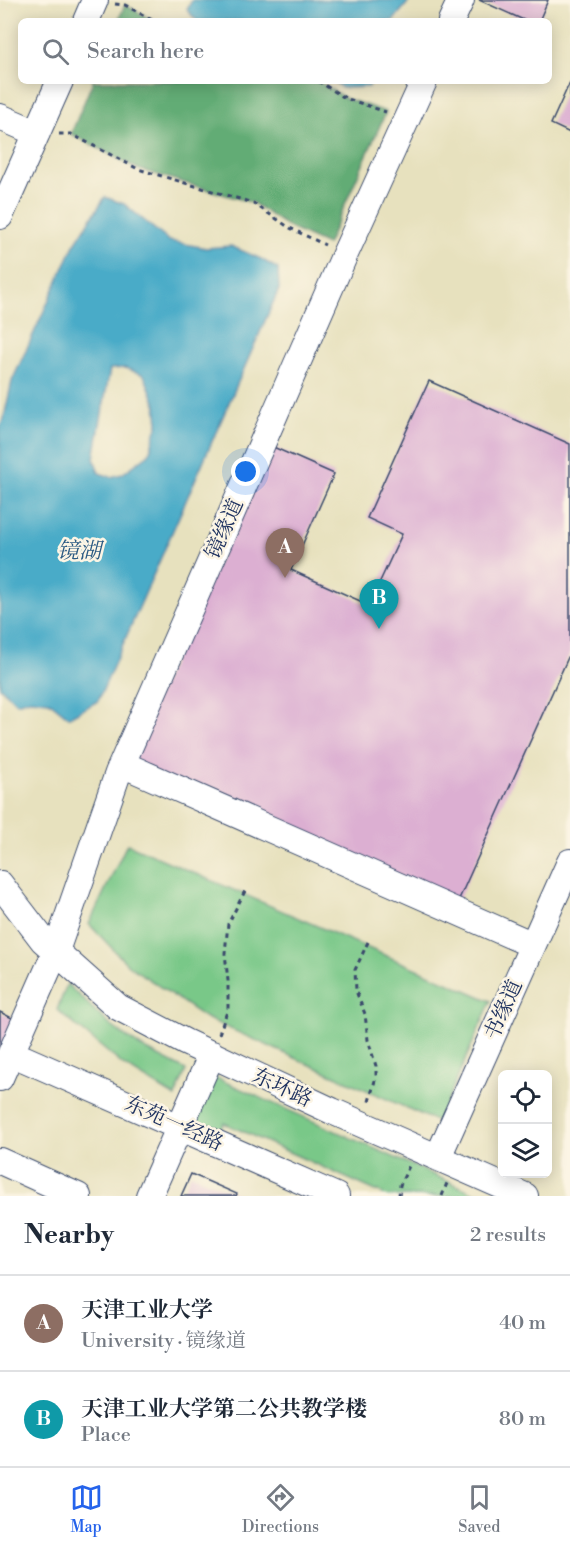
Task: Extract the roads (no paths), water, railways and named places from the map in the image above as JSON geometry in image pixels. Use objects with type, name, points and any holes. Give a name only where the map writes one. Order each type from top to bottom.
[{"type":"street","points":[[452,18],[461,0]]},
{"type":"street","points":[[0,216],[59,84]]},
{"type":"street","name":"镜缘道","points":[[0,1078],[56,951],[122,764],[345,254],[423,84]]},
{"type":"street","points":[[0,117],[37,133]]},
{"type":"street","points":[[122,764],[533,945]]},
{"type":"street","name":"书缘道","points":[[427,1153],[533,945],[570,862]]},
{"type":"street","name":"东环路","points":[[0,884],[43,940],[118,1007],[175,1037],[362,1124],[525,1196]]},
{"type":"street","name":"东苑一经路","points":[[11,1053],[336,1196]]},
{"type":"street","points":[[149,1196],[212,1054]]},
{"type":"street","points":[[0,1161],[78,1196]]},
{"type":"water","points":[[192,0],[410,0],[395,18],[194,18],[187,10]]},
{"type":"water","points":[[337,84],[370,84],[369,87],[342,88]]},
{"type":"water","name":"镜湖","points":[[105,197],[124,204],[169,241],[206,248],[231,246],[261,259],[278,269],[279,289],[98,701],[69,717],[49,701],[30,699],[16,703],[0,687],[0,427],[12,381],[74,245]],"holes":[[[125,368],[144,375],[156,404],[158,423],[149,454],[122,474],[111,477],[99,473],[94,458],[110,369]]]},
{"type":"place","name":"天津工业大学","points":[[285,578]]},
{"type":"place","name":"天津工业大学第二公共教学楼","points":[[379,629]]}]
